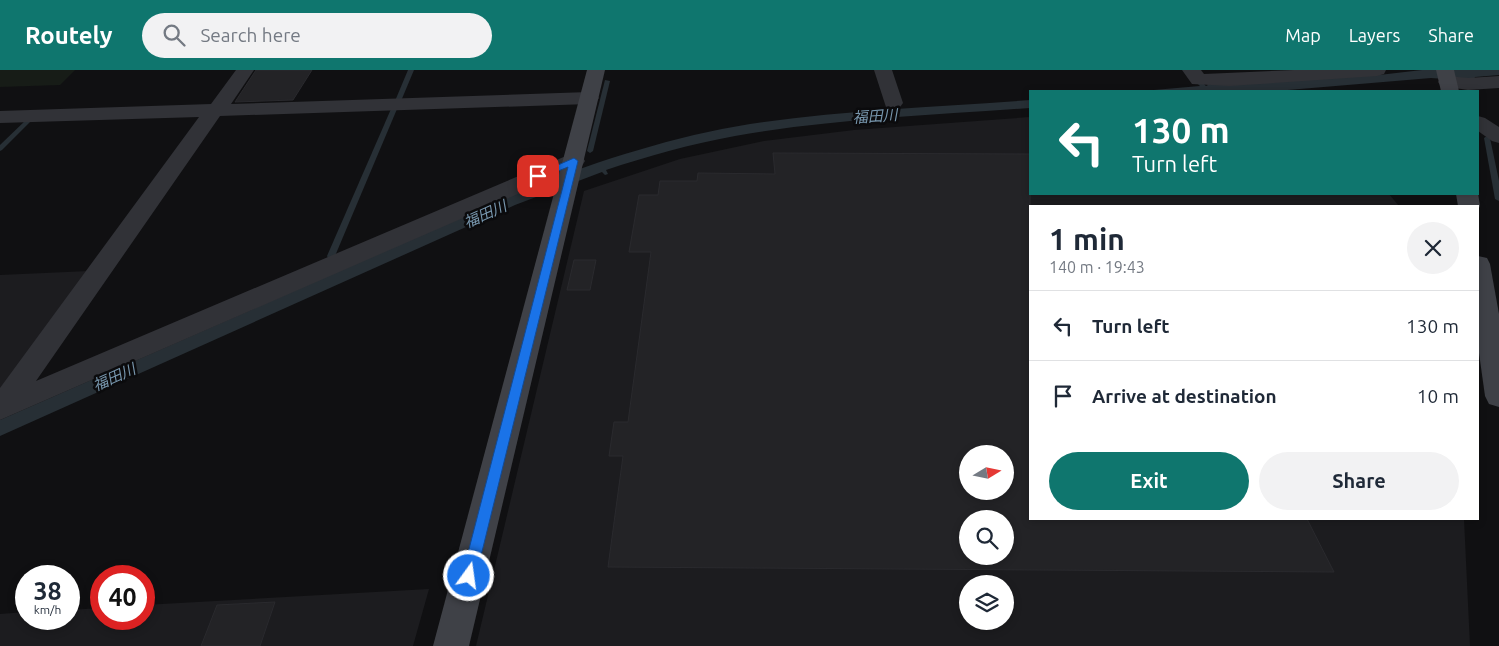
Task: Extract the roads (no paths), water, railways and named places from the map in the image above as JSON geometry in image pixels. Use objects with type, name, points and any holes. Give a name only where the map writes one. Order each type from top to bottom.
[{"type":"street","points":[[0,409],[245,70]]},
{"type":"street","points":[[451,646],[596,70]]},
{"type":"street","points":[[883,70],[894,103]]},
{"type":"street","points":[[1191,70],[1199,80],[1230,80],[1370,70]]},
{"type":"street","points":[[1448,81],[1468,84],[1499,82]]},
{"type":"street","points":[[0,117],[589,98]]},
{"type":"street","points":[[1479,123],[1499,137]]},
{"type":"street","points":[[0,409],[574,163]]},
{"type":"street","points":[[1479,268],[1493,324],[1499,396]]},
{"type":"water","points":[[1422,70],[1499,70],[1499,75],[1475,77],[1473,81],[1431,78],[1288,90],[1154,90],[1200,86],[1197,83],[1203,83],[1206,86],[1208,85],[1206,83],[1212,85],[1379,75]]},
{"type":"water","name":"福田川","points":[[1029,100],[1029,108],[808,125],[735,136],[670,151],[606,170],[608,174],[605,175],[602,172],[515,205],[0,436],[0,420],[531,187],[611,158],[694,135],[785,119],[855,112]]},
{"type":"waterway","points":[[398,101],[411,70]]},
{"type":"waterway","points":[[590,151],[607,81]]},
{"type":"waterway","points":[[331,256],[394,109]]},
{"type":"waterway","points":[[0,149],[29,120]]},
{"type":"waterway","points":[[1487,138],[1499,199]]}]
